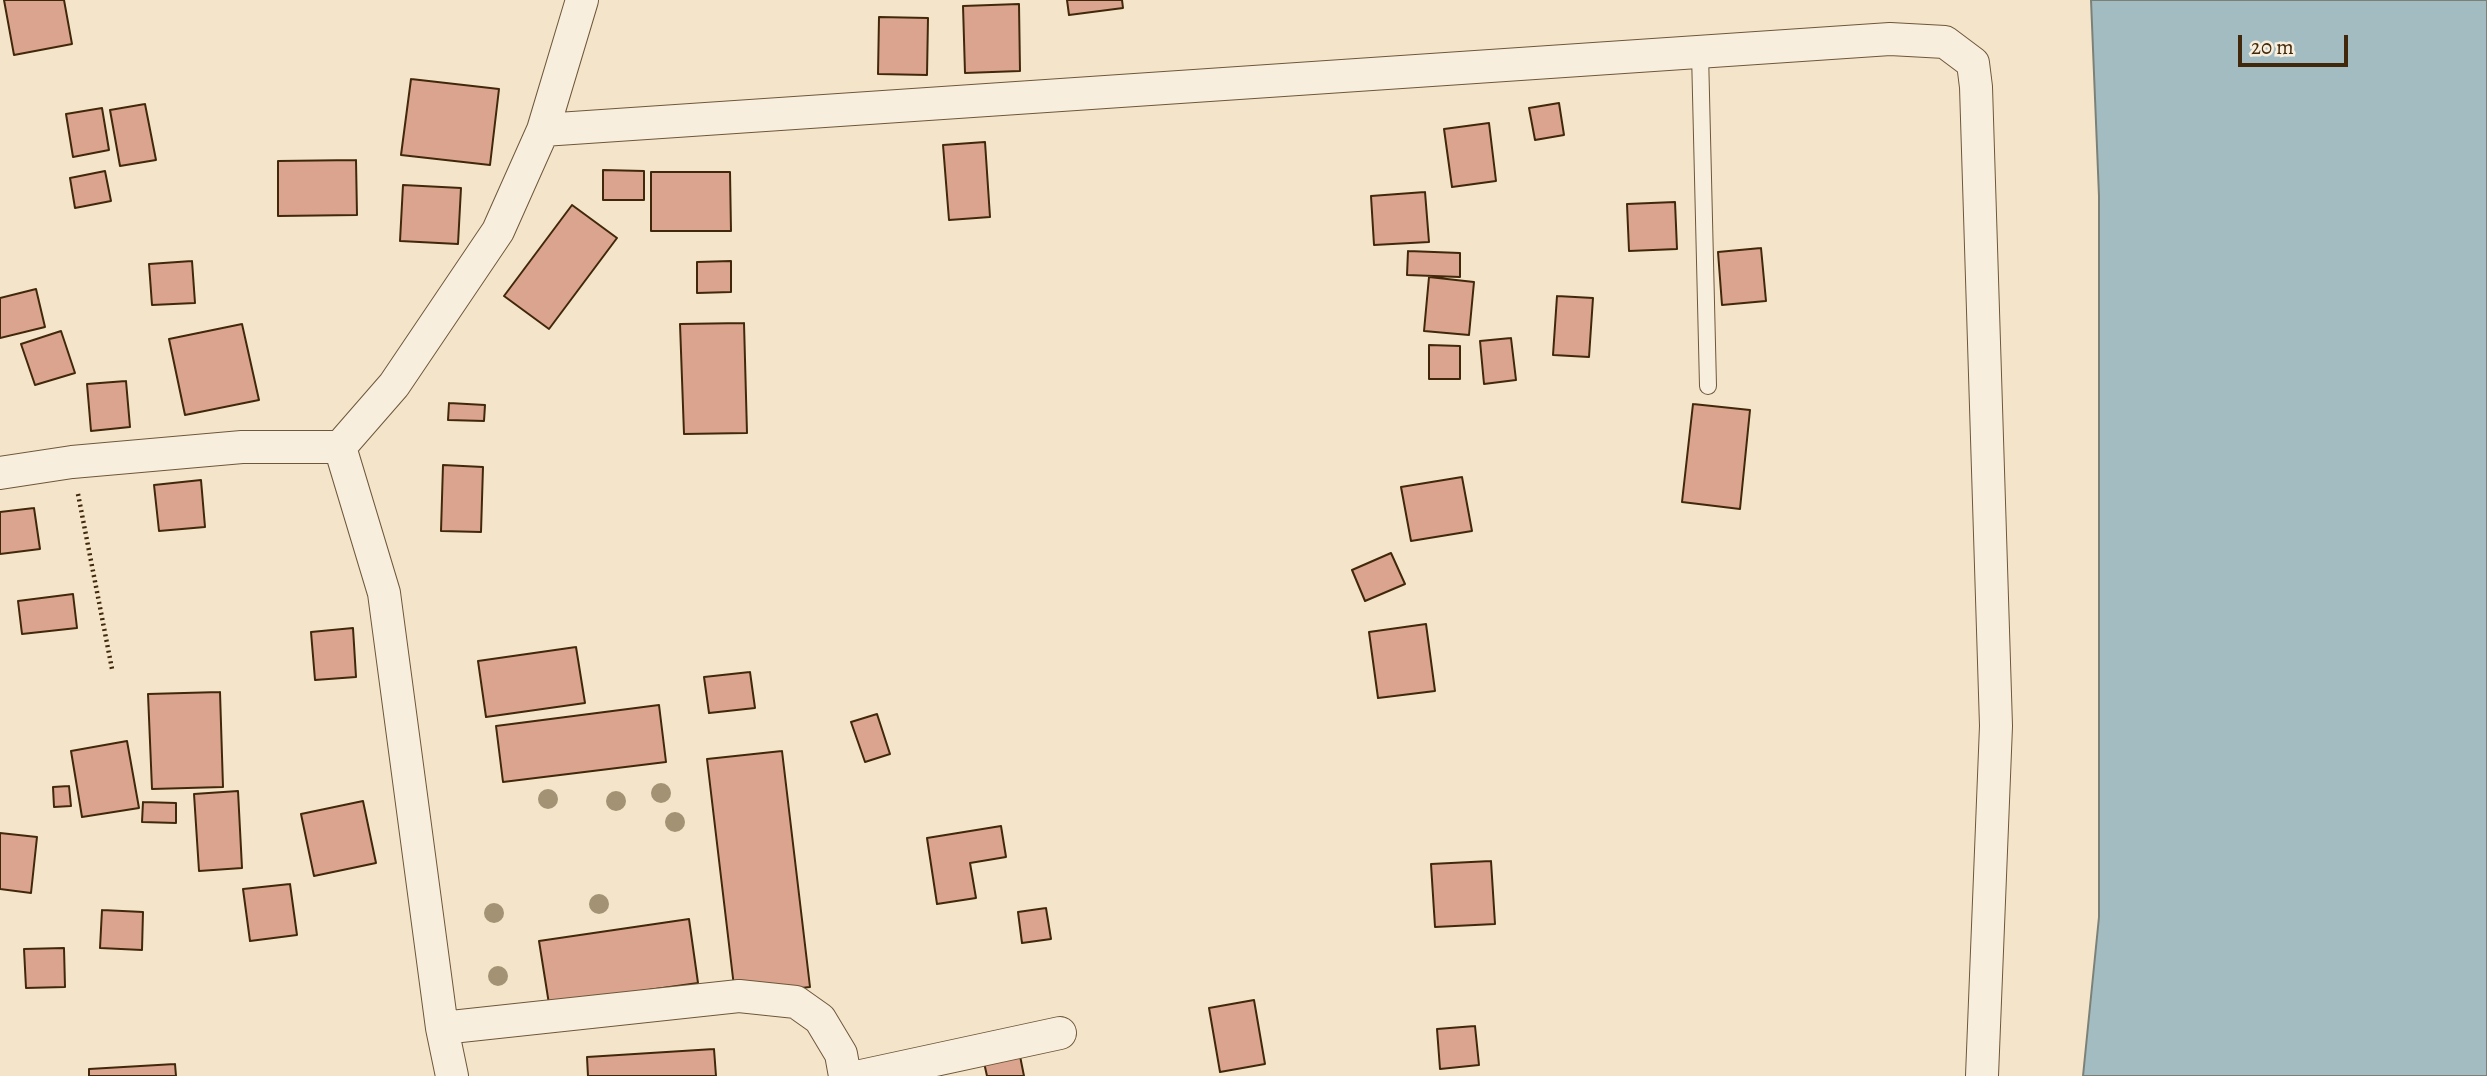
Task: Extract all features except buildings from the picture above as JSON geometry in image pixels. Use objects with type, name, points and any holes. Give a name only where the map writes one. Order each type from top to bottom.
[{"type":"street","points":[[0,473],[72,462],[242,447],[340,447],[394,385],[498,231],[543,130],[582,0]]},
{"type":"street","points":[[543,130],[1890,39],[1945,42],[1973,63],[1976,87],[1996,726],[1982,1076]]},
{"type":"street","points":[[340,447],[384,593],[442,1028],[452,1076]]},
{"type":"street","points":[[442,1028],[739,996],[796,1002],[820,1019],[841,1054],[845,1076]]},
{"type":"street","points":[[861,1076],[1060,1033]]},
{"type":"lane","points":[[1700,52],[1708,386]]},
{"type":"path","points":[[72,462],[112,669]]},
{"type":"water","points":[[2091,0],[2487,0],[2487,1076],[2083,1076],[2099,917],[2099,196]]}]
